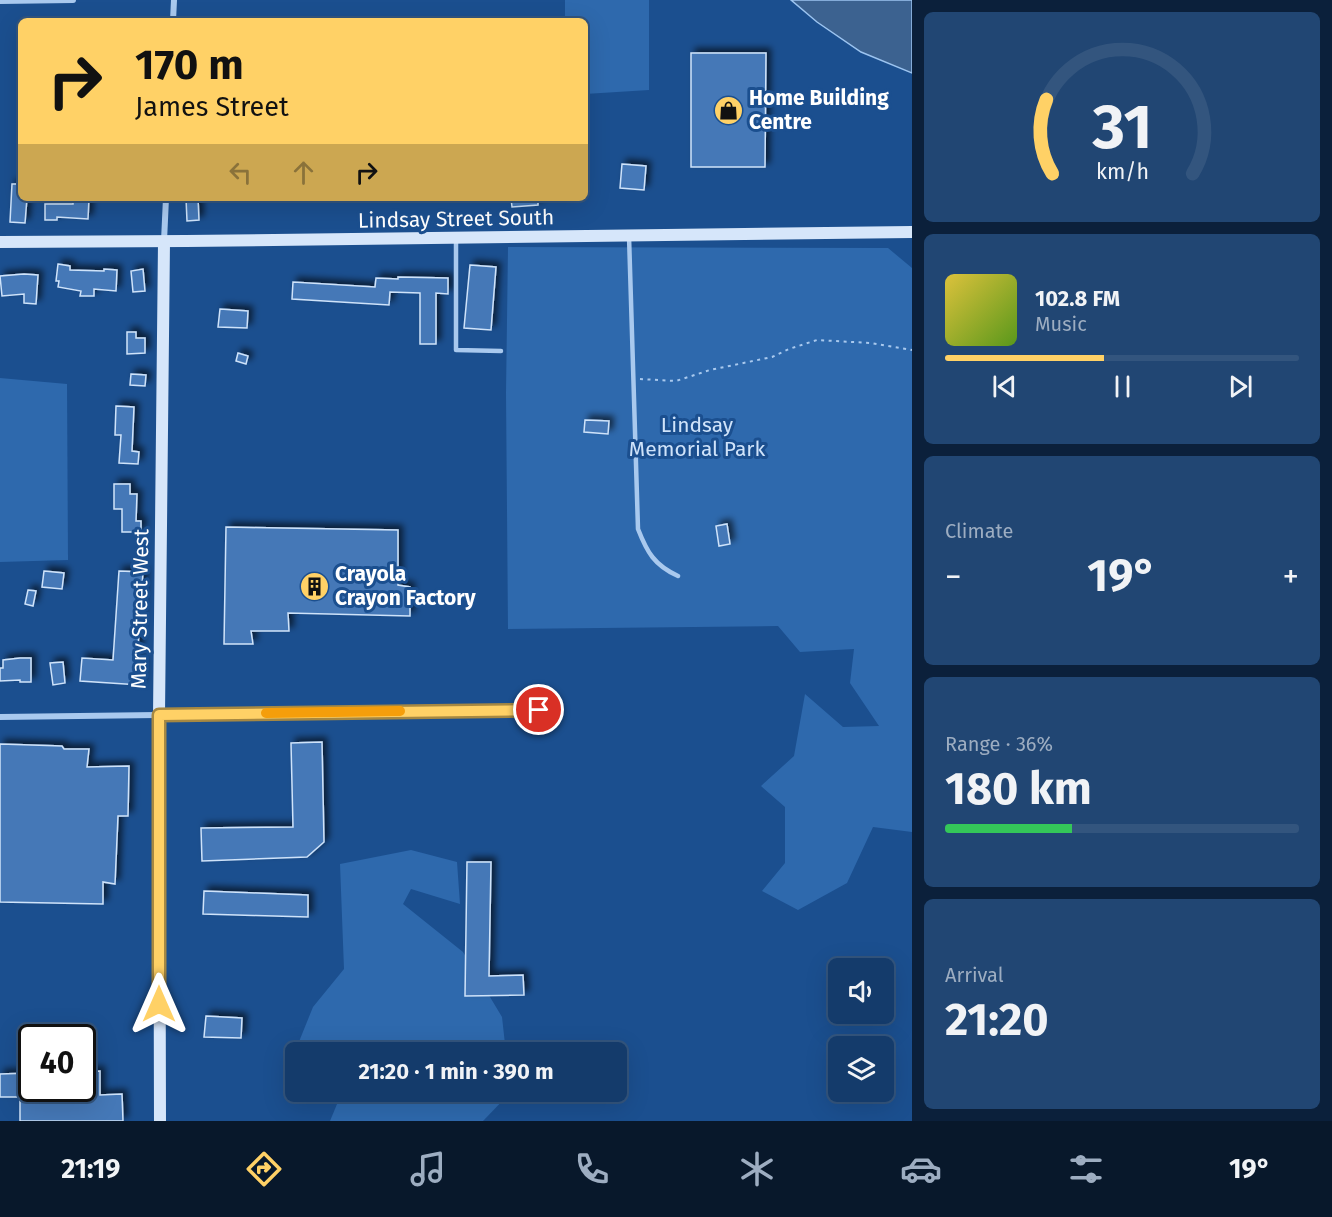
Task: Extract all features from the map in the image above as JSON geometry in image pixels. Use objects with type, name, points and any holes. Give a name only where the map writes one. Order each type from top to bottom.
[{"type":"main road","name":"Lindsay Street South","points":[[0,242],[912,232]]},
{"type":"main road","name":"Mary Street West","points":[[160,1121],[159,715],[164,242]]},
{"type":"street","points":[[0,1],[73,0]]},
{"type":"street","points":[[173,18],[174,0]]},
{"type":"street","points":[[164,242],[166,201]]},
{"type":"street","points":[[0,717],[539,710]]},
{"type":"lane","points":[[629,236],[638,529],[646,550],[656,562],[678,576]]},
{"type":"lane","points":[[456,238],[456,350],[501,351]]},
{"type":"path","points":[[633,379],[676,381],[710,370],[772,357],[817,340],[871,343],[912,350]]},
{"type":"green space","points":[[565,0],[649,0],[649,90],[588,94],[588,18],[565,18]]},
{"type":"green space","name":"Lindsay Memorial Park","points":[[508,247],[888,248],[912,268],[912,832],[873,827],[847,883],[798,910],[762,891],[785,863],[785,807],[761,786],[794,756],[805,694],[843,727],[879,726],[850,683],[854,649],[800,652],[778,626],[508,629],[506,393]]},
{"type":"green space","points":[[0,378],[67,384],[68,560],[0,562]]},
{"type":"green space","points":[[411,850],[457,862],[460,904],[411,889],[403,904],[463,952],[502,1017],[505,1042],[299,1042],[313,1007],[344,969],[340,864]]},
{"type":"green space","points":[[338,1102],[501,1102],[483,1121],[330,1121]]},
{"type":"shaded area","points":[[791,0],[912,0],[912,73],[861,52],[817,22]]},
{"type":"building","name":"Home Building Centre","points":[[691,53],[766,53],[765,167],[691,167]]},
{"type":"building","points":[[622,164],[646,166],[644,190],[620,188]]},
{"type":"building","points":[[12,184],[18,184],[18,201],[27,201],[25,223],[10,222]]},
{"type":"building","points":[[73,201],[89,201],[88,219],[57,217],[57,220],[45,220],[45,204],[73,204]]},
{"type":"building","points":[[186,201],[198,201],[199,220],[187,221]]},
{"type":"building","points":[[511,201],[538,201],[538,205],[512,207]]},
{"type":"building","points":[[58,264],[70,266],[70,270],[117,270],[116,291],[94,289],[94,296],[80,296],[81,291],[58,287],[59,281],[56,281]]},
{"type":"building","points":[[470,265],[496,267],[491,330],[464,328]]},
{"type":"building","points":[[143,269],[145,291],[133,292],[131,271]]},
{"type":"building","points":[[38,275],[36,304],[24,303],[24,294],[2,296],[0,276]]},
{"type":"building","points":[[398,277],[448,278],[448,294],[436,293],[436,344],[420,344],[420,293],[390,292],[389,305],[292,299],[293,282],[375,287],[376,278],[398,279]]},
{"type":"building","points":[[220,309],[248,311],[247,328],[218,327]]},
{"type":"building","points":[[127,332],[136,332],[136,338],[145,338],[145,353],[127,354]]},
{"type":"building","points":[[238,353],[248,356],[246,364],[236,361]]},
{"type":"building","points":[[131,374],[146,375],[145,386],[130,385]]},
{"type":"building","points":[[116,406],[134,407],[132,451],[139,452],[138,464],[119,463],[121,435],[115,435]]},
{"type":"building","points":[[585,420],[609,421],[608,434],[584,432]]},
{"type":"building","points":[[114,484],[130,484],[130,494],[137,494],[136,521],[141,521],[141,532],[122,532],[122,509],[114,509]]},
{"type":"building","points":[[727,524],[730,544],[719,546],[716,526]]},
{"type":"building","name":"Crayola Crayon Factory","points":[[226,527],[398,530],[398,585],[410,587],[410,616],[288,613],[289,631],[251,631],[253,644],[224,644]]},
{"type":"building","points":[[44,571],[64,573],[62,589],[42,587]]},
{"type":"building","points":[[119,571],[143,572],[137,662],[141,662],[140,685],[80,681],[82,658],[113,660]]},
{"type":"building","points":[[28,590],[36,591],[33,606],[25,604]]},
{"type":"building","points":[[31,658],[31,682],[0,681],[0,668],[3,668],[3,660]]},
{"type":"building","points":[[63,662],[65,683],[53,685],[50,663]]},
{"type":"building","points":[[322,742],[324,842],[307,857],[202,861],[201,828],[293,827],[291,743]]},
{"type":"building","points":[[0,744],[89,749],[87,767],[129,766],[128,816],[118,816],[115,884],[103,882],[103,904],[0,902]]},
{"type":"building","points":[[467,862],[491,862],[489,976],[523,975],[524,995],[465,996]]},
{"type":"building","points":[[204,891],[308,895],[308,917],[203,914]]},
{"type":"building","points":[[206,1016],[242,1018],[241,1038],[204,1037]]},
{"type":"building","points":[[96,1071],[100,1071],[100,1095],[122,1094],[123,1121],[20,1121],[20,1102],[96,1102]]},
{"type":"building","points":[[18,1073],[18,1097],[0,1097],[0,1074]]},
{"type":"slow traffic","points":[[266,713],[400,711]]},
{"type":"place","name":"Home Building Centre","points":[[728,110]]},
{"type":"place","name":"Crayola Crayon Factory","points":[[314,586]]},
{"type":"route","points":[[159,1004],[159,715],[539,710]]}]
